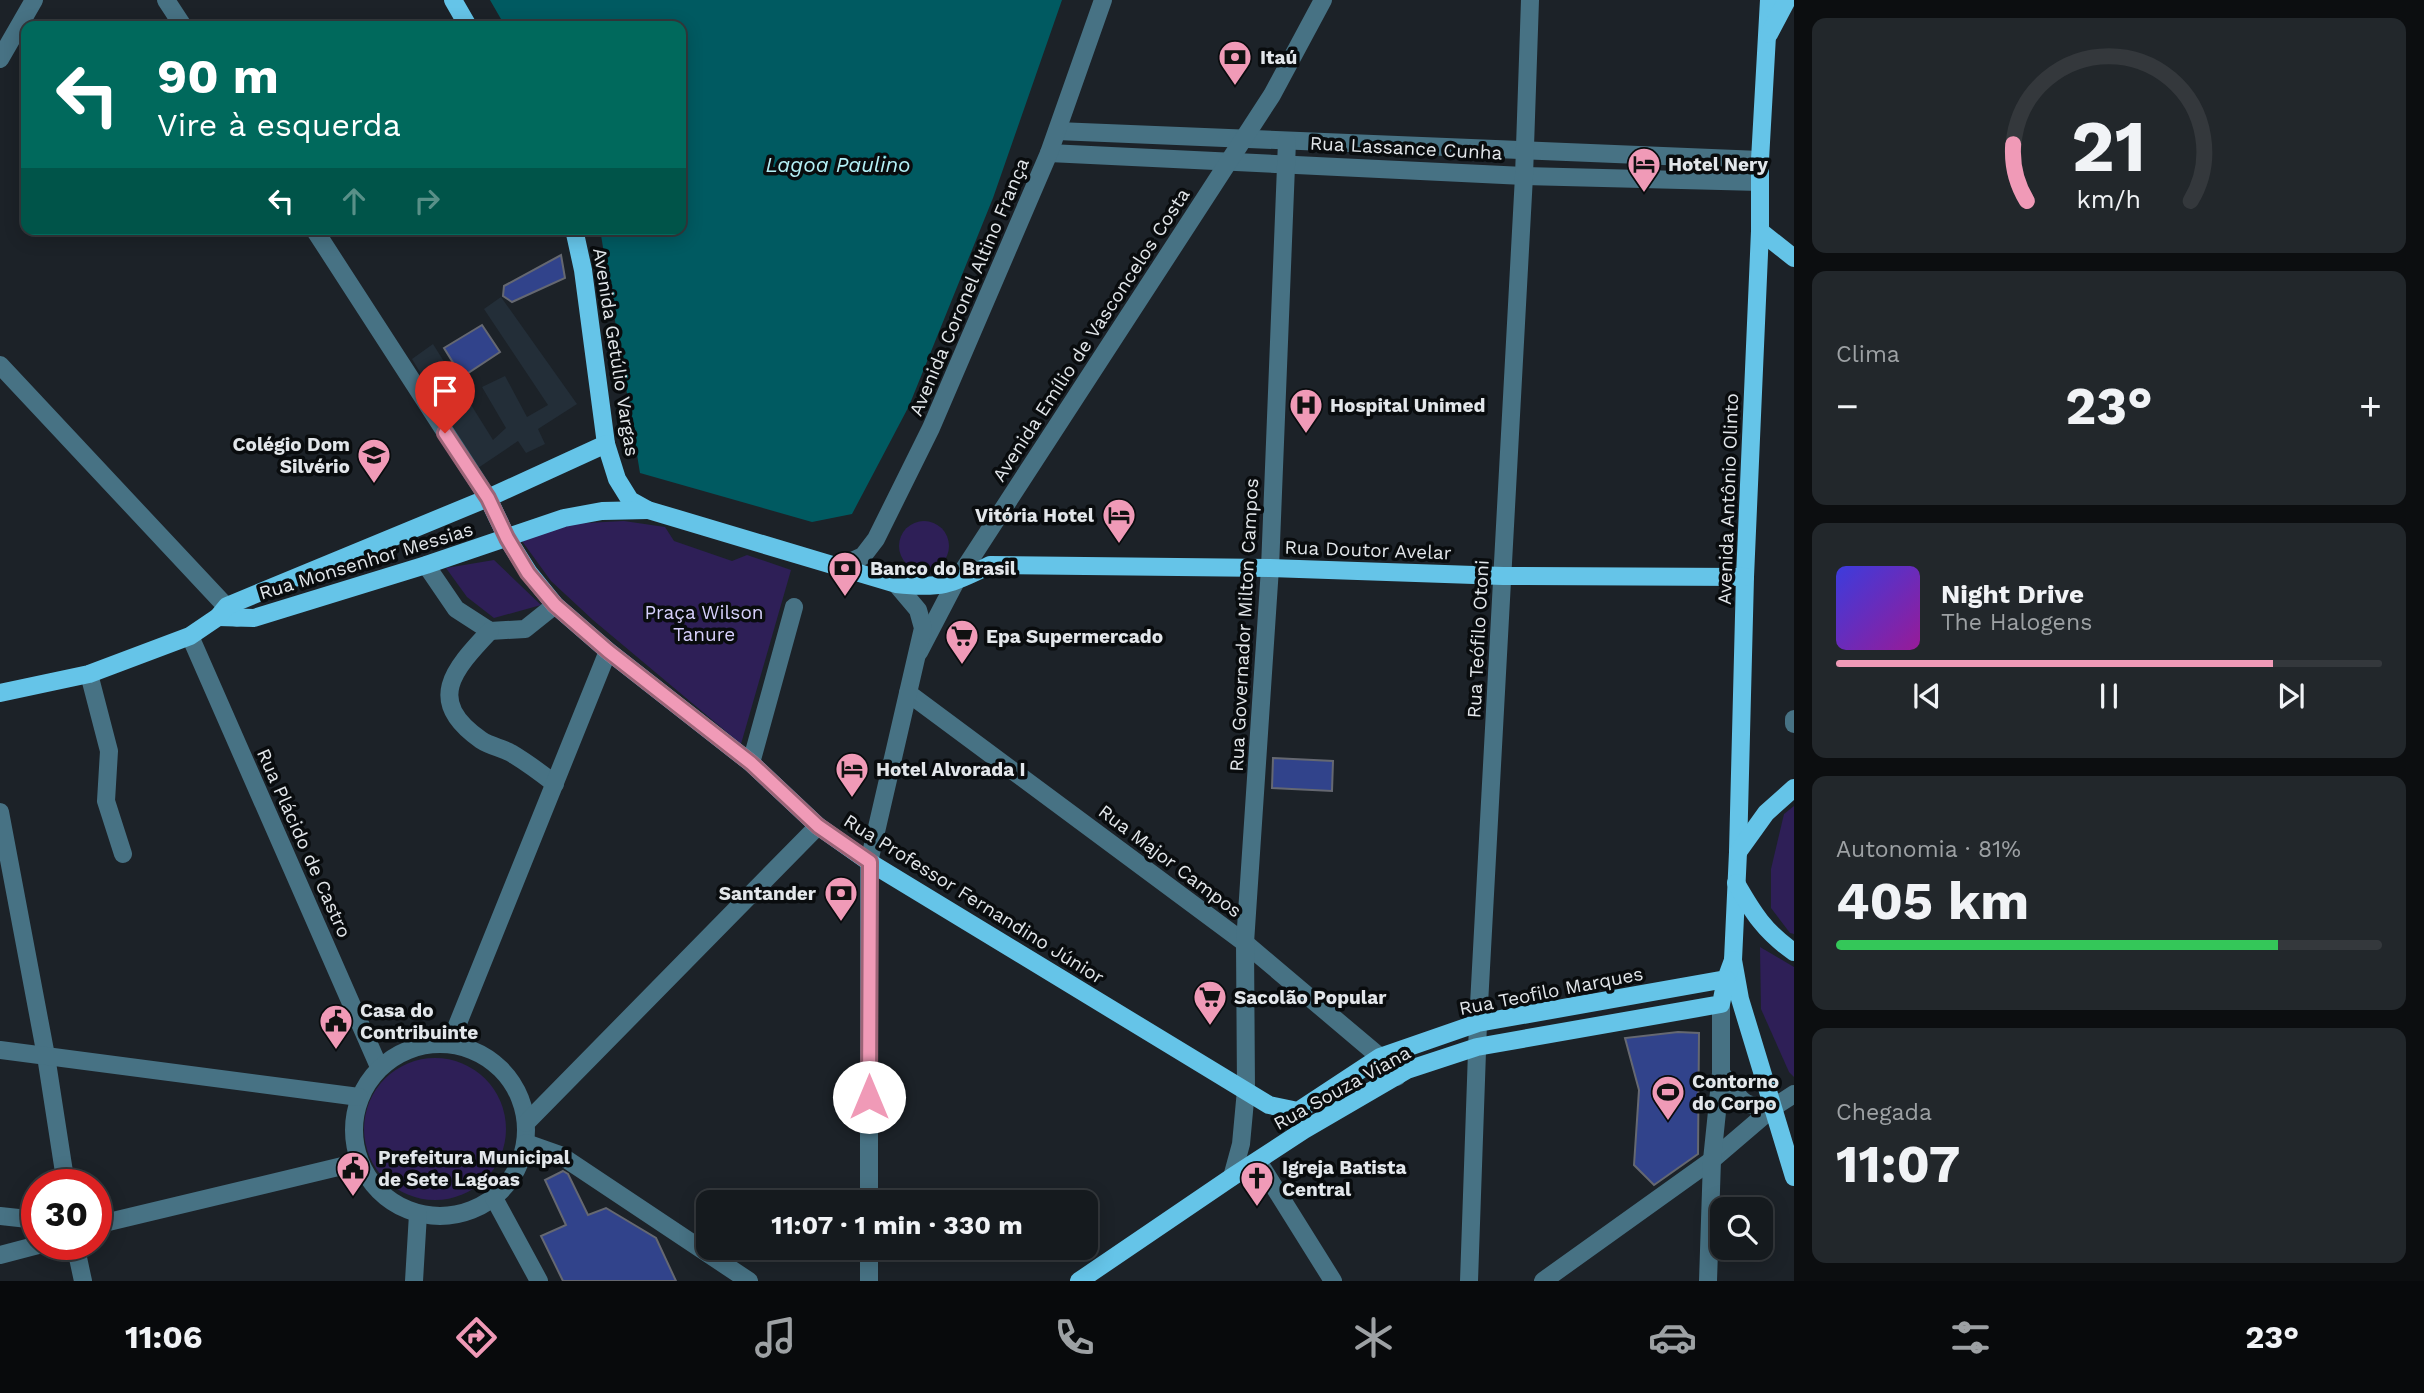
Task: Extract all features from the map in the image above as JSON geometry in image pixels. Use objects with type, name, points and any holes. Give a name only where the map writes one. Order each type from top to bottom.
[{"type":"main road","points":[[453,0],[465,21]]},
{"type":"main road","name":"Avenida Antônio Olinto","points":[[1769,0],[1760,160],[1760,232],[1745,577],[1733,960],[1740,999],[1794,1177]]},
{"type":"main road","points":[[1767,40],[1787,0]]},
{"type":"main road","points":[[1760,232],[1794,258]]},
{"type":"main road","name":"Avenida Getúlio Vargas","points":[[574,235],[583,270],[606,444],[617,479],[630,500],[648,510]]},
{"type":"main road","name":"Rua Monsenhor Messias","points":[[0,693],[89,674],[190,636],[227,614],[606,444]]},
{"type":"main road","name":"Rua Professor Fernandino Júnior","points":[[488,498],[528,573],[555,605],[608,651],[751,763],[818,826],[870,862],[1269,1105],[1298,1111]]},
{"type":"main road","points":[[648,510],[896,584],[925,587],[954,584]]},
{"type":"main road","name":"Rua Monsenhor Messias","points":[[227,614],[254,618],[426,565],[564,518],[602,511],[648,510]]},
{"type":"main road","name":"Rua Doutor Avelar","points":[[954,584],[990,565],[1270,568],[1503,576],[1745,577]]},
{"type":"main road","points":[[1738,852],[1766,813],[1794,788]]},
{"type":"main road","points":[[1736,883],[1754,916],[1776,939],[1794,952]]},
{"type":"main road","points":[[1477,1046],[1721,1004],[1733,960]]},
{"type":"main road","name":"Rua Teofilo Marques","points":[[1298,1111],[1380,1057],[1478,1023],[1726,979]]},
{"type":"main road","name":"Rua Souza Viana","points":[[1079,1281],[1304,1130],[1407,1070],[1477,1046]]},
{"type":"street","points":[[21,21],[33,0]]},
{"type":"street","points":[[166,0],[180,21]]},
{"type":"street","name":"Avenida Coronel Altino França","points":[[839,567],[863,556],[876,540],[931,428],[1049,153],[1104,0]]},
{"type":"street","name":"Avenida Emílio de Vasconcelos Costa","points":[[919,652],[954,584],[1272,95],[1323,0]]},
{"type":"street","name":"Rua Teófilo Otoni","points":[[1469,1281],[1478,1023],[1524,176],[1530,0]]},
{"type":"street","points":[[0,59],[21,21]]},
{"type":"street","name":"Rua Lassance Cunha","points":[[1057,131],[1760,160]]},
{"type":"street","name":"Rua Governador Milton Campos","points":[[1246,1090],[1245,943],[1270,568],[1287,141]]},
{"type":"street","name":"Rua Lassance Cunha","points":[[1049,153],[1524,176],[1760,182]]},
{"type":"street","points":[[318,235],[488,498]]},
{"type":"street","points":[[0,365],[227,614]]},
{"type":"street","points":[[426,565],[456,609],[490,631],[525,629],[555,605]]},
{"type":"street","points":[[869,1190],[870,862],[923,628],[918,610],[896,584]]},
{"type":"street","points":[[751,763],[794,607]]},
{"type":"street","points":[[490,631],[455,674],[448,697],[449,706],[463,726],[473,734],[488,744],[510,752],[555,784]]},
{"type":"street","name":"Rua Plácido de Castro","points":[[190,636],[379,1067]]},
{"type":"street","points":[[450,1043],[608,651]]},
{"type":"street","points":[[89,674],[109,751],[106,801],[123,854]]},
{"type":"street","name":"Rua Major Campos","points":[[908,693],[1245,943],[1380,1057],[1396,1077]]},
{"type":"street","points":[[0,812],[46,1056],[64,1169]]},
{"type":"street","points":[[527,1123],[818,826]]},
{"type":"street","points":[[1708,1281],[1712,1160],[1721,1073],[1721,1004]]},
{"type":"street","points":[[450,1043],[487,1057],[506,1075],[520,1097],[527,1123],[526,1143],[520,1164],[509,1182],[494,1198],[458,1215],[438,1217],[418,1214],[393,1203],[373,1185],[359,1162],[354,1140],[354,1118],[359,1097],[379,1067],[404,1051],[450,1043]]},
{"type":"street","points":[[0,1050],[359,1097]]},
{"type":"street","points":[[1721,1073],[1743,1102],[1753,1108],[1774,1107]]},
{"type":"street","name":"Rua Souza Viana","points":[[1232,1177],[1241,1143],[1246,1090]]},
{"type":"street","points":[[1543,1281],[1712,1160],[1774,1107],[1794,1094]]},
{"type":"street","points":[[526,1143],[559,1155],[749,1281]]},
{"type":"street","points":[[1258,1161],[1333,1281]]},
{"type":"street","points":[[112,1220],[359,1162]]},
{"type":"street","points":[[494,1198],[539,1281]]},
{"type":"street","points":[[414,1281],[418,1214]]},
{"type":"street","points":[[0,1216],[21,1218]]},
{"type":"street","points":[[0,1255],[21,1250]]},
{"type":"street","points":[[78,1260],[83,1281]]},
{"type":"street","points":[[869,1260],[869,1281]]},
{"type":"shaded area","points":[[501,297],[577,404],[538,429],[545,444],[526,453],[518,441],[478,468],[412,359],[433,344],[493,440],[506,428],[482,387],[505,376],[527,417],[548,405],[484,309]]},
{"type":"green space","name":"Praça Wilson Tanure","points":[[624,521],[665,527],[674,541],[732,561],[747,555],[791,570],[741,744],[593,620],[551,581],[522,541],[567,524]]},
{"type":"green space","points":[[914,522],[934,522],[948,536],[948,556],[934,570],[914,570],[900,556],[900,536]]},
{"type":"green space","points":[[494,560],[541,605],[494,618],[467,597],[446,568]]},
{"type":"green space","points":[[1794,806],[1794,934],[1790,933],[1771,908],[1771,869],[1784,814]]},
{"type":"green space","points":[[1760,947],[1794,967],[1794,1077],[1789,1072],[1761,1009]]},
{"type":"green space","points":[[435,1058],[462,1064],[485,1079],[500,1102],[506,1129],[500,1156],[485,1179],[462,1194],[435,1200],[408,1194],[385,1179],[370,1156],[364,1129],[370,1102],[385,1079],[408,1064]]},
{"type":"water","name":"Lagoa Paulino","points":[[490,0],[1062,0],[993,198],[909,406],[852,514],[812,522],[640,473],[601,235],[686,235],[686,21],[502,21]]},
{"type":"building","points":[[561,255],[565,278],[512,302],[503,296],[504,286]]},
{"type":"building","points":[[482,325],[500,352],[462,377],[444,348]]},
{"type":"building","points":[[1273,758],[1333,761],[1332,791],[1272,788]]},
{"type":"building","name":"Contorno do Corpo","points":[[1678,1032],[1699,1033],[1698,1154],[1654,1185],[1634,1165],[1639,1090],[1625,1038]]},
{"type":"building","points":[[563,1171],[568,1174],[588,1215],[606,1208],[656,1238],[676,1281],[563,1281],[541,1236],[566,1225],[545,1180]]},
{"type":"place","name":"Itaú","points":[[1235,87]]},
{"type":"place","name":"Hotel Nery","points":[[1644,194]]},
{"type":"place","name":"Hospital Unimed","points":[[1306,435]]},
{"type":"place","name":"Colégio Dom Silvério","points":[[374,485]]},
{"type":"place","name":"Vitória Hotel","points":[[1119,545]]},
{"type":"place","name":"Banco do Brasil","points":[[845,598]]},
{"type":"place","name":"Epa Supermercado","points":[[962,666]]},
{"type":"place","name":"Hotel Alvorada I","points":[[852,799]]},
{"type":"place","name":"Santander","points":[[841,923]]},
{"type":"place","name":"Sacolão Popular","points":[[1210,1027]]},
{"type":"place","name":"Casa do Contribuinte","points":[[336,1051]]},
{"type":"place","name":"Contorno do Corpo","points":[[1668,1122]]},
{"type":"place","name":"Prefeitura Municipal de Sete Lagoas","points":[[353,1198]]},
{"type":"place","name":"Igreja Batista Central","points":[[1257,1208]]},
{"type":"route","points":[[445,433],[488,498],[528,573],[555,605],[608,651],[751,763],[818,826],[870,862],[869,1097]]}]
